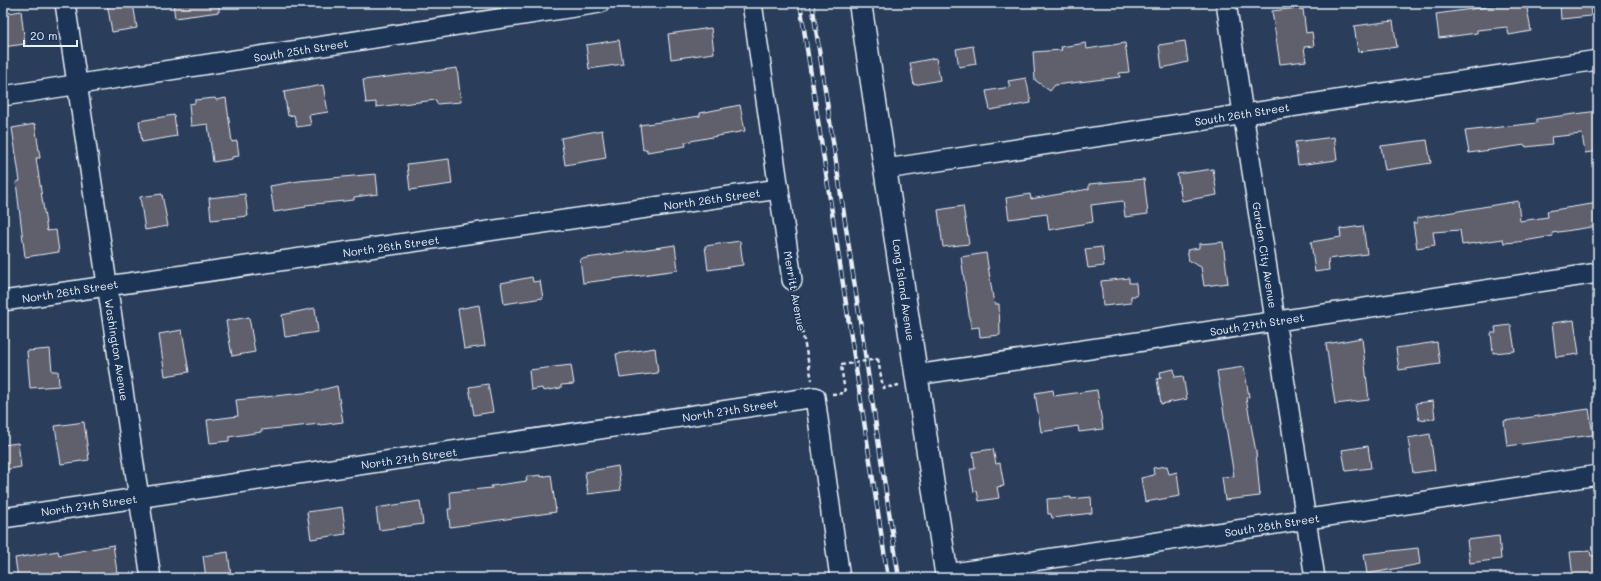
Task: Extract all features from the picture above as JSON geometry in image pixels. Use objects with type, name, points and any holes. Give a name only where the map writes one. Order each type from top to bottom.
[{"type":"street","name":"Washington Avenue","points":[[65,3],[151,578]]},
{"type":"street","name":"South 25th Street","points":[[3,96],[600,3]]},
{"type":"street","name":"Merritt Avenue","points":[[752,3],[792,280]]},
{"type":"street","name":"Long Island Avenue","points":[[860,3],[886,169],[908,380],[947,576]]},
{"type":"street","name":"Garden City Avenue","points":[[1226,3],[1314,578]]},
{"type":"street","name":"South 26th Street","points":[[886,169],[1598,60]]},
{"type":"street","name":"North 26th Street","points":[[3,301],[107,285],[341,254],[779,189]]},
{"type":"street","name":"South 27th Street","points":[[908,380],[1275,321],[1598,272]]},
{"type":"street","name":"North 27th Street","points":[[3,518],[815,397]]},
{"type":"street","points":[[815,397],[840,578]]},
{"type":"street","name":"South 28th Street","points":[[947,576],[1598,475]]},
{"type":"path","name":"Merritt Avenue","points":[[792,280],[815,397]]},
{"type":"path","points":[[845,391],[841,365],[878,359],[883,388],[908,380]]},
{"type":"building","points":[[107,3],[133,3],[137,28],[112,32]]},
{"type":"building","points":[[173,3],[219,3],[219,12],[175,18]]},
{"type":"building","points":[[1501,3],[1526,3],[1531,31],[1509,35],[1507,27],[1477,30],[1477,33],[1439,38],[1436,14],[1501,5]]},
{"type":"building","points":[[1560,3],[1590,3],[1591,16],[1561,19]]},
{"type":"building","points":[[1298,8],[1299,10],[1303,9],[1306,33],[1312,32],[1314,46],[1304,47],[1306,61],[1280,64],[1272,11]]},
{"type":"building","points":[[21,11],[25,44],[3,47],[3,14]]},
{"type":"building","points":[[1393,21],[1397,47],[1358,52],[1354,26]]},
{"type":"building","points":[[711,28],[714,53],[671,59],[668,34]]},
{"type":"building","points":[[619,40],[623,64],[589,69],[586,45]]},
{"type":"building","points":[[1185,41],[1188,62],[1162,68],[1159,45]]},
{"type":"building","points":[[1086,43],[1087,49],[1125,43],[1129,72],[1119,73],[1120,77],[1055,85],[1050,91],[1035,80],[1033,52],[1062,50],[1061,47]]},
{"type":"building","points":[[973,46],[976,64],[959,67],[956,49]]},
{"type":"building","points":[[936,58],[940,80],[914,85],[910,63]]},
{"type":"building","points":[[457,68],[461,102],[437,104],[436,100],[376,107],[376,102],[366,103],[363,80]]},
{"type":"building","points":[[1026,78],[1031,103],[990,110],[986,91],[1010,87],[1008,81]]},
{"type":"building","points":[[323,85],[328,112],[309,115],[311,125],[297,127],[294,115],[288,116],[284,92]]},
{"type":"building","points":[[215,98],[216,100],[226,98],[232,142],[237,141],[239,156],[232,157],[232,159],[213,162],[208,124],[191,126],[189,104],[195,103],[195,100]]},
{"type":"building","points":[[740,105],[745,131],[685,142],[686,146],[647,152],[647,149],[643,150],[640,125],[700,116],[700,113]]},
{"type":"building","points":[[1598,111],[1598,151],[1585,153],[1582,134],[1551,137],[1552,144],[1526,147],[1525,145],[1469,153],[1465,131],[1537,123],[1537,119]]},
{"type":"building","points":[[174,115],[177,136],[142,142],[139,121]]},
{"type":"building","points":[[35,124],[40,158],[36,158],[47,231],[56,230],[59,252],[25,257],[16,182],[20,181],[12,128]]},
{"type":"building","points":[[602,130],[606,158],[565,165],[561,138]]},
{"type":"building","points":[[1334,137],[1337,160],[1298,165],[1295,142]]},
{"type":"building","points":[[1427,140],[1431,163],[1385,170],[1381,146]]},
{"type":"building","points":[[449,159],[452,184],[410,190],[407,164]]},
{"type":"building","points":[[1213,169],[1217,195],[1182,201],[1177,174]]},
{"type":"building","points":[[376,174],[378,194],[354,197],[354,200],[305,205],[306,207],[274,212],[270,186],[299,181]]},
{"type":"building","points":[[1144,179],[1148,214],[1125,217],[1123,201],[1091,205],[1093,222],[1049,230],[1047,214],[1009,219],[1006,198],[1030,194],[1031,199],[1089,189],[1089,184]]},
{"type":"building","points":[[162,194],[168,226],[145,230],[140,197]]},
{"type":"building","points":[[245,194],[248,216],[211,220],[209,198]]},
{"type":"building","points":[[1518,201],[1520,221],[1548,217],[1547,211],[1598,203],[1598,226],[1552,233],[1553,236],[1518,242],[1504,243],[1503,239],[1462,245],[1460,230],[1433,232],[1435,245],[1417,248],[1413,223],[1417,223],[1417,218]]},
{"type":"building","points":[[963,206],[969,244],[943,247],[938,210]]},
{"type":"building","points":[[1363,226],[1367,254],[1328,259],[1329,270],[1315,272],[1311,242],[1341,237],[1340,229]]},
{"type":"building","points":[[740,241],[743,265],[708,270],[705,246]]},
{"type":"building","points":[[1223,242],[1228,283],[1204,286],[1201,267],[1189,261],[1187,250],[1199,248],[1199,244]]},
{"type":"building","points":[[675,245],[678,270],[583,283],[580,259]]},
{"type":"building","points":[[1102,247],[1104,266],[1088,268],[1085,249]]},
{"type":"building","points":[[986,253],[994,304],[999,304],[1000,335],[980,337],[979,327],[971,328],[961,257]]},
{"type":"building","points":[[532,277],[533,282],[540,281],[543,298],[504,304],[501,283]]},
{"type":"building","points":[[1129,278],[1129,283],[1136,283],[1137,296],[1131,296],[1131,303],[1103,306],[1101,281]]},
{"type":"building","points":[[479,305],[485,346],[464,349],[458,309]]},
{"type":"building","points":[[315,308],[318,332],[285,337],[282,315]]},
{"type":"building","points":[[249,317],[255,352],[232,356],[226,321]]},
{"type":"building","points":[[1574,320],[1579,354],[1556,357],[1552,323]]},
{"type":"building","points":[[1511,325],[1515,351],[1493,353],[1491,333],[1496,333],[1495,327]]},
{"type":"building","points":[[182,330],[189,372],[165,376],[159,334]]},
{"type":"building","points":[[1362,338],[1369,400],[1335,404],[1326,344]]},
{"type":"building","points":[[1437,342],[1440,364],[1399,370],[1396,348]]},
{"type":"building","points":[[655,348],[658,373],[620,378],[616,354]]},
{"type":"building","points":[[50,349],[52,371],[58,371],[59,386],[30,388],[27,351]]},
{"type":"building","points":[[571,365],[574,384],[561,385],[561,388],[543,391],[542,388],[531,390],[529,370]]},
{"type":"building","points":[[1244,367],[1249,397],[1246,398],[1256,452],[1260,496],[1225,500],[1222,477],[1234,476],[1217,371]]},
{"type":"building","points":[[1174,369],[1175,377],[1183,376],[1187,399],[1161,404],[1157,379],[1161,378],[1160,372]]},
{"type":"building","points":[[488,384],[493,412],[474,415],[469,387]]},
{"type":"building","points":[[337,386],[343,422],[261,430],[261,432],[229,437],[229,441],[210,443],[207,420],[238,416],[236,400],[313,392]]},
{"type":"building","points":[[1053,390],[1054,396],[1097,390],[1103,429],[1079,432],[1078,426],[1041,432],[1035,393]]},
{"type":"building","points":[[1433,401],[1435,418],[1419,420],[1416,403]]},
{"type":"building","points":[[1589,409],[1593,435],[1507,446],[1504,421]]},
{"type":"building","points":[[84,422],[89,460],[61,464],[55,426]]},
{"type":"building","points":[[1430,434],[1435,470],[1413,473],[1408,438]]},
{"type":"building","points":[[18,443],[21,467],[3,470],[3,445]]},
{"type":"building","points":[[1368,446],[1371,468],[1346,471],[1342,450]]},
{"type":"building","points":[[993,449],[996,464],[1000,463],[1004,486],[997,487],[999,498],[979,501],[977,491],[974,492],[970,469],[975,469],[973,452]]},
{"type":"building","points":[[618,466],[621,490],[588,494],[585,472]]},
{"type":"building","points":[[1167,466],[1169,474],[1177,472],[1180,496],[1145,502],[1141,478],[1154,475],[1153,468]]},
{"type":"building","points":[[541,475],[541,477],[551,475],[556,512],[450,527],[448,509],[451,509],[450,492],[492,488],[491,486],[527,481],[526,477]]},
{"type":"building","points":[[1071,497],[1071,499],[1091,497],[1092,513],[1052,518],[1051,514],[1048,514],[1047,499]]},
{"type":"building","points":[[420,501],[423,524],[379,530],[376,508]]},
{"type":"building","points":[[342,507],[346,534],[311,539],[307,512]]},
{"type":"building","points":[[1499,536],[1501,559],[1470,563],[1467,540]]},
{"type":"building","points":[[113,545],[117,572],[106,574],[107,578],[76,578],[75,575],[54,578],[18,578],[15,558],[58,551],[59,555]]},
{"type":"building","points":[[1418,548],[1420,564],[1367,574],[1364,554]]},
{"type":"building","points":[[1590,551],[1591,556],[1598,555],[1598,577],[1573,578],[1570,552]]},
{"type":"building","points":[[228,552],[231,576],[206,578],[203,556]]},
{"type":"railway","points":[[800,3],[888,578]]},
{"type":"railway","points":[[812,3],[899,578]]}]
